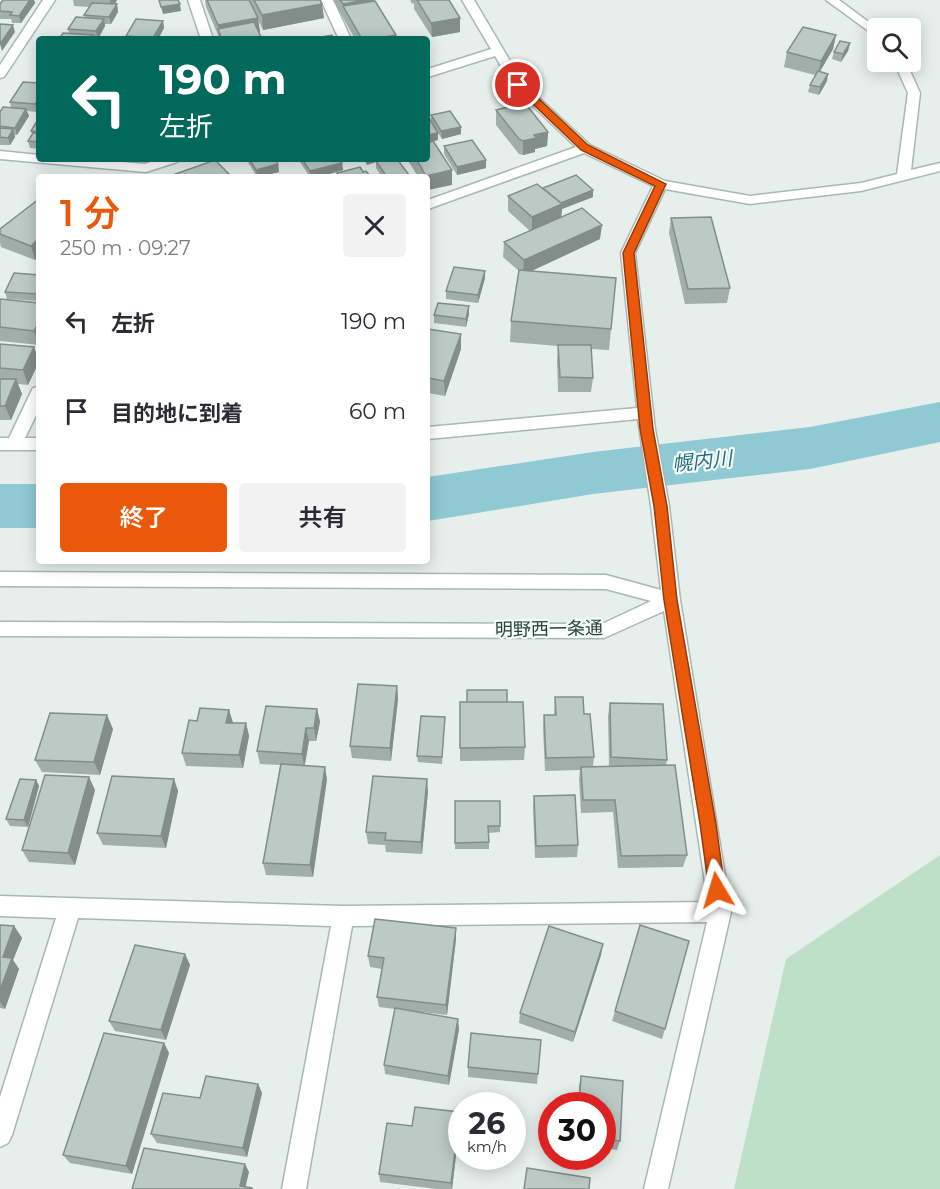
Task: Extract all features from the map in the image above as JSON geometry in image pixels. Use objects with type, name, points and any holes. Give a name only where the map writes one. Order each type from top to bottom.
[{"type":"street","points":[[0,74],[50,0]]},
{"type":"street","points":[[194,0],[206,36]]},
{"type":"street","points":[[327,0],[344,36]]},
{"type":"street","points":[[468,0],[518,85],[585,148],[661,184],[750,200],[861,187],[940,167]]},
{"type":"street","points":[[832,0],[867,27]]},
{"type":"street","points":[[430,72],[496,51]]},
{"type":"street","points":[[903,177],[914,93],[905,72]]},
{"type":"street","points":[[430,204],[585,148]]},
{"type":"street","points":[[0,155],[36,159]]},
{"type":"street","points":[[62,162],[144,173],[166,162]]},
{"type":"street","points":[[656,1189],[720,912],[671,600],[660,506],[647,429],[628,253],[661,184]]},
{"type":"street","points":[[7,445],[36,397]]},
{"type":"street","points":[[430,433],[646,413]]},
{"type":"street","points":[[7,445],[36,444]]},
{"type":"street","points":[[0,579],[606,582],[671,600]]},
{"type":"street","name":"明野西一条通","points":[[0,629],[604,631],[671,600]]},
{"type":"street","points":[[0,906],[343,916],[720,912]]},
{"type":"street","points":[[0,1135],[70,908]]},
{"type":"street","points":[[294,1189],[343,916]]},
{"type":"green space","points":[[940,855],[940,1189],[734,1189],[786,959]]},
{"type":"building","points":[[3,0],[30,0],[19,16],[10,15],[12,12],[0,11],[0,4]]},
{"type":"building","points":[[159,0],[178,0],[180,4],[161,7]]},
{"type":"building","points":[[207,0],[249,0],[258,18],[218,25]]},
{"type":"building","points":[[254,0],[320,0],[322,4],[262,15]]},
{"type":"building","points":[[340,0],[366,0],[343,4]]},
{"type":"building","points":[[417,0],[449,0],[460,18],[431,23]]},
{"type":"building","points":[[375,1],[396,35],[360,36],[343,6]]},
{"type":"building","points":[[92,3],[117,4],[109,17],[84,15]]},
{"type":"building","points":[[76,17],[104,19],[96,31],[68,29]]},
{"type":"building","points":[[136,19],[163,21],[154,36],[126,36]]},
{"type":"building","points":[[254,22],[261,36],[221,36],[218,29]]},
{"type":"building","points":[[0,24],[13,25],[0,44]]},
{"type":"building","points":[[803,27],[836,35],[821,61],[787,52]]},
{"type":"building","points":[[63,33],[93,35],[92,36],[61,36]]},
{"type":"building","points":[[840,41],[850,43],[843,54],[834,52]]},
{"type":"building","points":[[818,71],[828,74],[820,87],[810,85]]},
{"type":"building","points":[[23,82],[36,83],[35,104],[10,102]]},
{"type":"building","points":[[525,103],[548,132],[534,135],[536,138],[523,141],[496,110]]},
{"type":"building","points":[[3,107],[26,109],[15,128],[0,126],[0,112]]},
{"type":"building","points":[[450,111],[461,127],[441,131],[431,115]]},
{"type":"building","points":[[430,120],[438,133],[430,135]]},
{"type":"building","points":[[0,128],[13,129],[8,138],[0,137]]},
{"type":"building","points":[[33,133],[36,133],[36,142],[28,141]]},
{"type":"building","points":[[472,140],[486,160],[457,167],[444,146]]},
{"type":"building","points":[[433,141],[452,170],[430,175],[425,174],[418,162],[430,162],[430,142]]},
{"type":"building","points":[[209,162],[217,162],[229,174],[175,174]]},
{"type":"building","points":[[251,162],[277,162],[278,164],[256,170]]},
{"type":"building","points":[[304,162],[342,163],[310,171]]},
{"type":"building","points":[[377,162],[399,162],[408,174],[385,174]]},
{"type":"building","points":[[360,167],[363,172],[366,171],[368,174],[338,174]]},
{"type":"building","points":[[576,175],[593,190],[561,203],[543,188]]},
{"type":"building","points":[[537,184],[562,204],[532,217],[508,196]]},
{"type":"building","points":[[36,201],[36,241],[31,246],[0,234],[0,229]]},
{"type":"building","points":[[582,208],[602,225],[524,260],[504,242]]},
{"type":"building","points":[[711,217],[730,288],[688,289],[671,218]]},
{"type":"building","points":[[454,267],[485,271],[478,295],[446,291]]},
{"type":"building","points":[[519,270],[616,278],[611,329],[511,321]]},
{"type":"building","points":[[14,273],[36,275],[36,294],[5,292]]},
{"type":"building","points":[[0,299],[36,303],[34,331],[0,327]]},
{"type":"building","points":[[438,303],[469,306],[466,319],[434,315]]},
{"type":"building","points":[[430,329],[461,334],[444,381],[430,378]]},
{"type":"building","points":[[0,344],[34,347],[23,370],[0,368]]},
{"type":"building","points":[[558,345],[591,345],[593,378],[560,377]]},
{"type":"building","points":[[0,379],[16,379],[5,406],[0,406]]},
{"type":"building","points":[[358,684],[397,686],[390,748],[350,746]]},
{"type":"building","points":[[467,690],[507,690],[507,702],[467,702]]},
{"type":"building","points":[[555,697],[583,697],[584,714],[590,714],[594,757],[546,758],[544,715],[556,715]]},
{"type":"building","points":[[460,702],[523,702],[525,747],[460,748]]},
{"type":"building","points":[[610,703],[663,704],[667,760],[611,757]]},
{"type":"building","points":[[266,706],[317,709],[314,728],[306,728],[302,754],[257,751]]},
{"type":"building","points":[[200,708],[229,710],[226,723],[246,723],[239,755],[182,753],[189,720],[197,721]]},
{"type":"building","points":[[50,713],[107,715],[94,762],[35,760]]},
{"type":"building","points":[[421,716],[445,717],[442,757],[417,756]]},
{"type":"building","points":[[281,764],[325,767],[310,865],[263,863]]},
{"type":"building","points":[[675,765],[687,855],[621,856],[615,800],[583,800],[581,767]]},
{"type":"building","points":[[45,775],[89,777],[68,853],[22,850]]},
{"type":"building","points":[[112,776],[174,779],[161,836],[97,833]]},
{"type":"building","points":[[373,776],[427,779],[421,842],[385,840],[386,833],[366,832]]},
{"type":"building","points":[[20,779],[36,780],[24,820],[6,819]]},
{"type":"building","points":[[575,795],[578,845],[536,846],[534,796]]},
{"type":"building","points":[[455,801],[500,801],[500,826],[488,826],[489,842],[455,843]]},
{"type":"building","points":[[375,919],[456,928],[446,1005],[377,997],[384,958],[368,956]]},
{"type":"building","points":[[0,925],[14,926],[3,957],[12,958],[0,990]]},
{"type":"building","points":[[640,925],[689,941],[665,1029],[615,1011]]},
{"type":"building","points":[[549,926],[603,944],[575,1032],[520,1013]]},
{"type":"building","points":[[135,945],[185,954],[161,1030],[109,1021]]},
{"type":"building","points":[[395,1008],[458,1019],[448,1076],[384,1065]]},
{"type":"building","points":[[104,1033],[164,1043],[126,1166],[63,1155]]},
{"type":"building","points":[[471,1033],[541,1040],[538,1074],[468,1067]]},
{"type":"building","points":[[206,1076],[258,1084],[243,1148],[151,1134],[163,1093],[200,1098]]},
{"type":"building","points":[[581,1076],[623,1081],[620,1141],[616,1141],[616,1092],[580,1092]]},
{"type":"building","points":[[415,1107],[448,1111],[448,1170],[453,1170],[451,1183],[379,1174],[387,1123],[412,1126]]},
{"type":"building","points":[[144,1148],[245,1164],[240,1186],[252,1189],[132,1189]]},
{"type":"building","points":[[527,1168],[590,1178],[589,1189],[524,1189]]},
{"type":"waterway","name":"幌内川","points":[[430,499],[593,473],[810,448],[940,422]]},
{"type":"waterway","name":"幌内川","points":[[0,506],[36,506]]},
{"type":"route","points":[[518,85],[585,148],[661,184],[628,253],[647,429],[660,506],[671,600],[717,890]]}]
